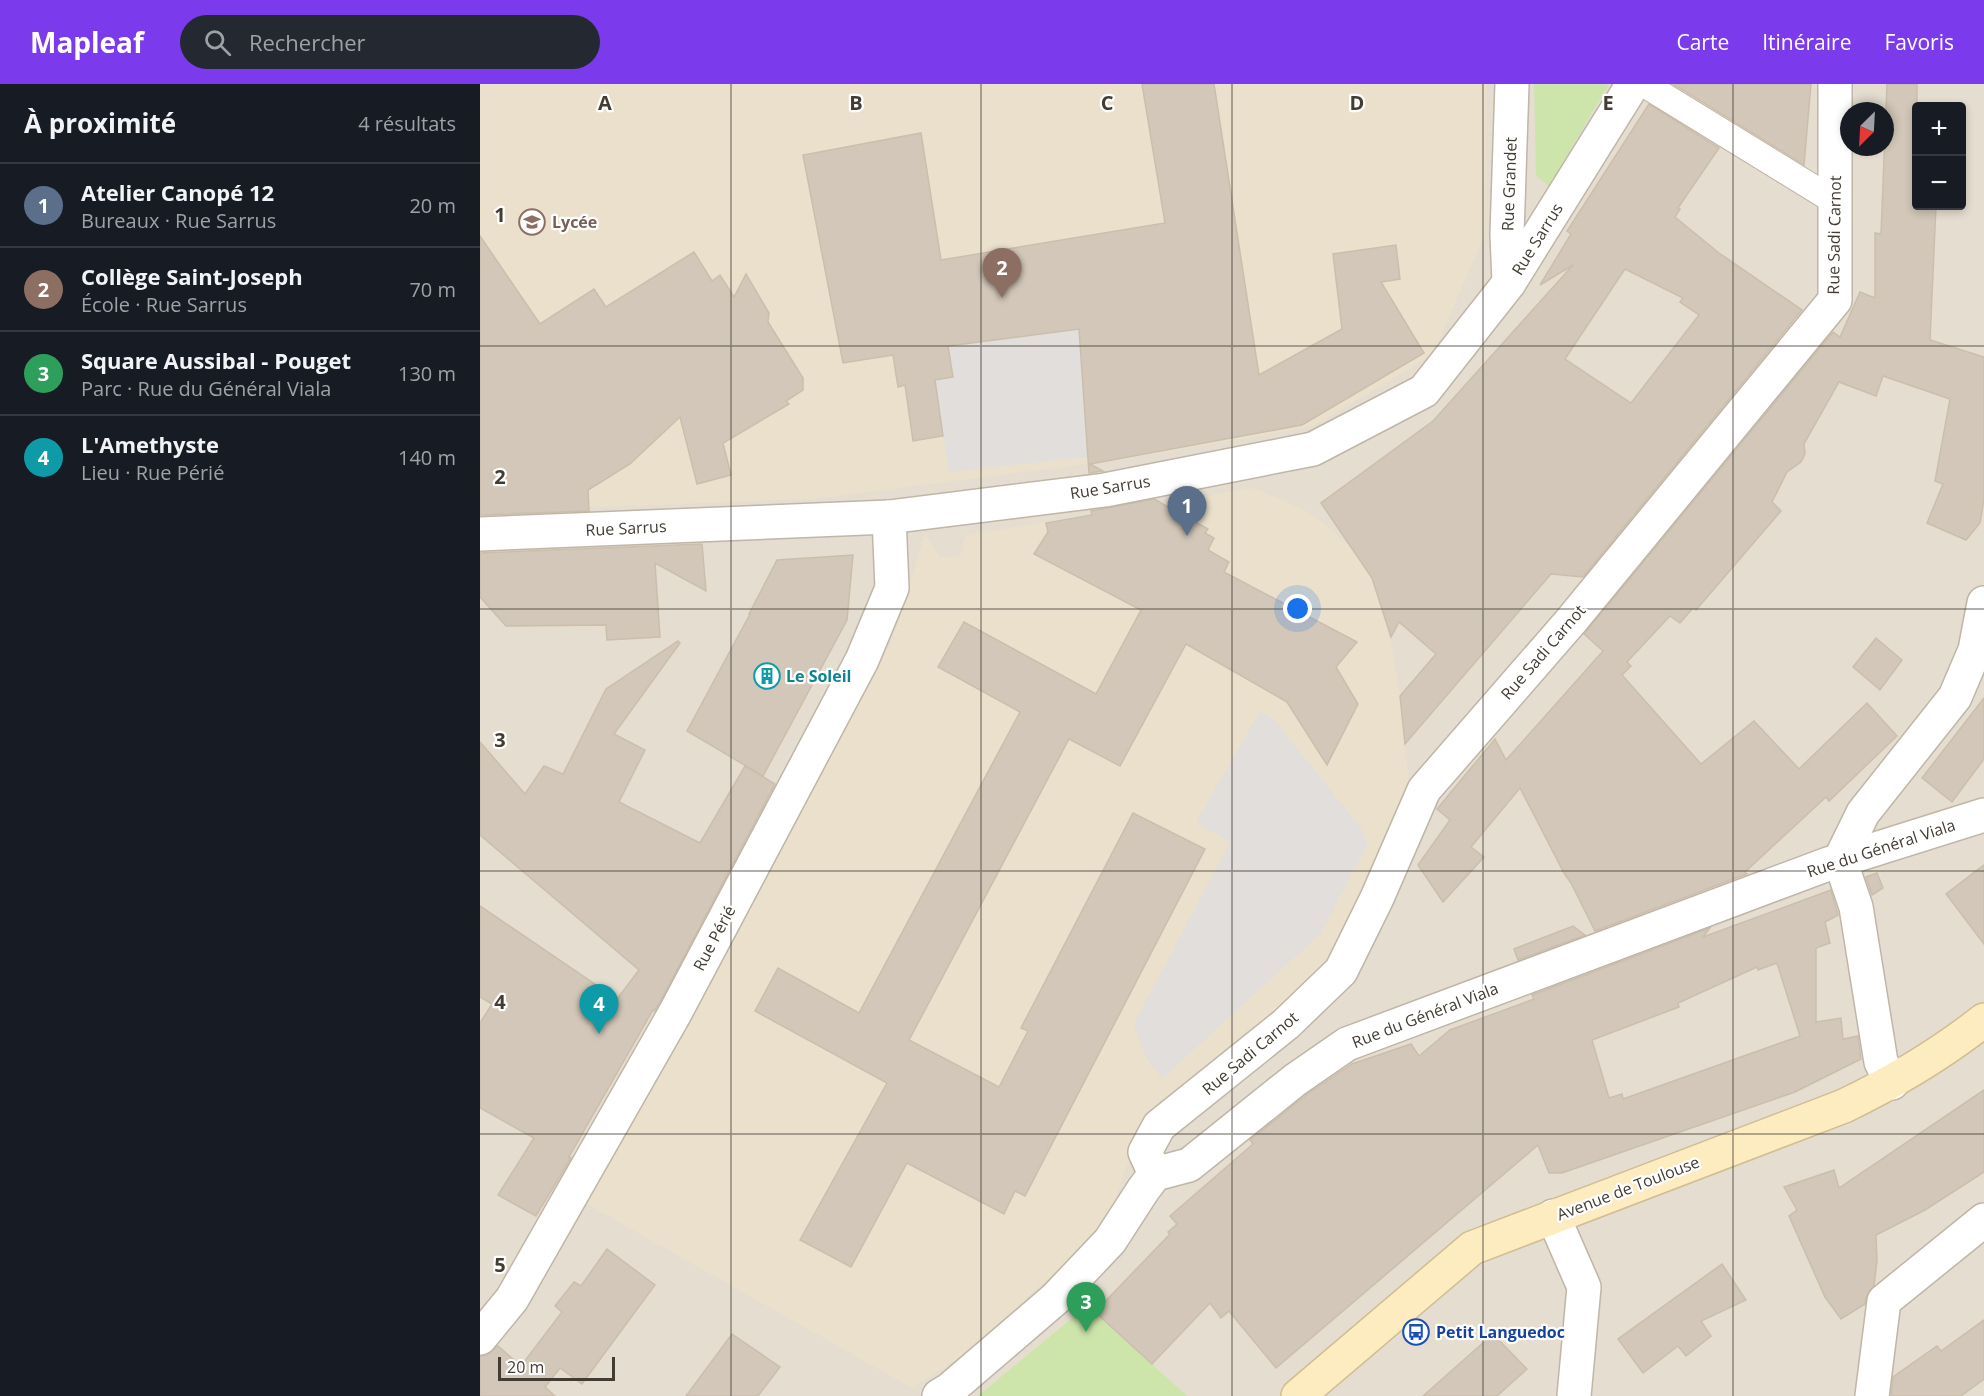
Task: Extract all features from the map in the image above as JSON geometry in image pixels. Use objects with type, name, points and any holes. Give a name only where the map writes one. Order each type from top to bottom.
[{"type":"main road","name":"Avenue de Toulouse","points":[[1298,1396],[1472,1248],[1844,1106],[1892,1083],[1964,1036],[1984,1020]]},
{"type":"street","name":"Rue Grandet","points":[[1509,283],[1507,234],[1512,84]]},
{"type":"street","name":"Rue Sarrus","points":[[480,534],[889,517],[1105,490],[1313,449],[1424,391],[1509,283],[1634,84]]},
{"type":"street","points":[[1644,84],[1836,202]]},
{"type":"street","name":"Rue Sadi Carnot","points":[[1155,1174],[1145,1152],[1160,1126],[1286,1024],[1341,971],[1377,898],[1424,790],[1571,621],[1835,300],[1836,202],[1833,103],[1835,84]]},
{"type":"street","name":"Rue Périé","points":[[480,1338],[512,1299],[675,1014],[862,660],[892,588],[889,517]]},
{"type":"street","points":[[1892,1083],[1881,1062],[1856,907],[1840,860],[1863,813],[1955,697],[1975,650],[1984,603]]},
{"type":"street","name":"Rue du Général Viala","points":[[1155,1174],[1189,1165],[1295,1080],[1347,1044],[1840,860],[1984,815]]},
{"type":"street","points":[[939,1396],[949,1390],[1055,1299],[1110,1241],[1155,1174]]},
{"type":"street","points":[[1554,1216],[1584,1287],[1574,1396]]},
{"type":"street","points":[[1872,1396],[1884,1301],[1984,1220]]},
{"type":"shaded area","points":[[480,84],[1984,84],[1984,1396],[480,1396]]},
{"type":"shaded area","points":[[480,84],[1487,84],[1485,234],[1433,354],[1313,426],[1126,459],[814,499],[480,511]]},
{"type":"shaded area","points":[[1079,329],[1088,457],[949,472],[935,380],[948,346]]},
{"type":"shaded area","points":[[1255,488],[1308,512],[1321,521],[1353,549],[1372,578],[1384,611],[1392,648],[1400,696],[1409,785],[1375,868],[1328,957],[1302,986],[1267,1017],[1235,1041],[1147,1116],[1134,1141],[1110,1216],[1089,1241],[967,1352],[912,1388],[587,1204],[893,639],[925,534],[940,557],[959,557],[966,535]]},
{"type":"shaded area","points":[[1260,711],[1275,721],[1360,827],[1368,843],[1321,933],[1162,1079],[1146,1057],[1134,1024],[1230,842],[1196,822]]},
{"type":"green space","points":[[1534,84],[1609,84],[1549,186],[1536,176]]},
{"type":"green space","points":[[1089,1304],[1095,1313],[1187,1396],[978,1396]]},
{"type":"building","points":[[1142,84],[1214,84],[1259,375],[1342,329],[1333,254],[1396,245],[1400,279],[1381,282],[1424,353],[1302,425],[1090,464],[1103,471],[1089,473],[1079,329],[948,346],[953,377],[935,380],[943,436],[913,441],[905,385],[898,387],[893,355],[843,363],[803,155],[921,133],[941,260],[1165,223]]},
{"type":"building","points":[[1673,84],[1811,84],[1804,165]]},
{"type":"building","points":[[1887,84],[1917,84],[1917,102],[1912,102],[1912,210],[1936,210],[1930,340],[1984,357],[1984,499],[1980,523],[1966,540],[1927,523],[1943,484],[1935,481],[1950,399],[1883,376],[1876,396],[1839,382],[1804,444],[1805,454],[1801,462],[1787,472],[1772,502],[1781,511],[1696,610],[1693,608],[1680,623],[1670,616],[1627,662],[1631,666],[1622,675],[1701,764],[1754,721],[1799,769],[1867,703],[1897,736],[1829,801],[1826,797],[1745,872],[1747,874],[1595,931],[1520,788],[1471,847],[1484,857],[1443,902],[1418,865],[1450,820],[1437,809],[1495,739],[1506,760],[1603,651],[1584,634],[1833,332],[1840,337],[1860,292],[1875,298],[1875,233],[1881,234],[1884,156],[1894,156],[1894,102],[1886,102]]},
{"type":"building","points":[[1649,104],[1719,148],[1678,208],[1680,209],[1675,217],[1719,253],[1802,310],[1583,577],[1551,574],[1405,744],[1400,696],[1436,654],[1399,622],[1391,637],[1372,578],[1321,503],[1433,421],[1573,265],[1540,285],[1571,234],[1567,231]],"holes":[[[1625,269],[1683,298],[1680,302],[1699,315],[1631,403],[1565,359]]]},
{"type":"building","points":[[480,236],[540,324],[594,289],[606,307],[694,252],[712,281],[720,275],[734,297],[746,274],[769,313],[768,322],[803,378],[803,390],[786,401],[789,404],[723,443],[731,475],[697,484],[680,417],[630,464],[588,490],[589,511],[480,515]]},
{"type":"building","points":[[1154,499],[1208,529],[1205,533],[1214,538],[1208,550],[1229,562],[1224,572],[1357,642],[1336,667],[1358,704],[1327,765],[1287,702],[1186,644],[1120,766],[1069,739],[909,1040],[999,1087],[1028,1031],[1021,1028],[1133,813],[1205,849],[1025,1196],[1015,1191],[1004,1214],[907,1163],[851,1267],[800,1240],[887,1083],[755,1011],[778,968],[859,1013],[1020,712],[938,667],[964,622],[1096,694],[1141,610],[1034,554],[1048,532],[1046,523],[1092,515],[1091,511]]},
{"type":"building","points":[[702,544],[706,591],[655,563],[660,637],[607,640],[606,625],[506,626],[480,597],[480,553]]},
{"type":"building","name":"Le Soleil","points":[[853,555],[847,620],[763,776],[687,731],[777,560]]},
{"type":"building","points":[[1876,638],[1902,660],[1880,690],[1853,667]]},
{"type":"building","points":[[678,641],[680,643],[614,734],[645,750],[619,802],[700,843],[745,766],[775,784],[659,1004],[653,1010],[536,1216],[498,1195],[534,1138],[480,1108],[480,1023],[492,1004],[480,997],[480,906],[617,999],[639,970],[480,835],[480,742],[525,794],[544,766],[563,774],[606,689]]},
{"type":"building","points":[[1984,698],[1984,759],[1952,802],[1922,778]]},
{"type":"building","points":[[1984,865],[1984,944],[1946,894]]},
{"type":"building","points":[[1877,873],[1883,888],[1872,895],[1866,877]]},
{"type":"building","points":[[1831,890],[1838,915],[1825,922],[1830,943],[1816,948],[1816,1022],[1841,1018],[1843,1039],[1858,1036],[1861,1059],[1795,1092],[1562,1173],[1549,1173],[1538,1145],[1276,1368],[1229,1311],[1221,1318],[1210,1303],[1152,1364],[1095,1312],[1170,1234],[1168,1232],[1177,1224],[1170,1216],[1253,1144],[1250,1140],[1306,1095],[1352,1064],[1411,1044],[1419,1056],[1450,1030],[1534,999],[1532,995],[1710,928],[1703,937]],"holes":[[[1777,963],[1800,1036],[1623,1099],[1622,1094],[1609,1098],[1592,1040],[1679,1007],[1678,1003],[1757,967],[1758,970]]]},
{"type":"building","points":[[1573,926],[1585,935],[1518,960],[1514,949]]},
{"type":"building","points":[[1984,1090],[1984,1172],[1925,1210],[1876,1235],[1877,1261],[1874,1285],[1865,1304],[1841,1319],[1825,1297],[1789,1216],[1797,1210],[1784,1187],[1834,1170],[1839,1188]]},
{"type":"building","points":[[607,1249],[655,1285],[582,1384],[560,1368],[545,1387],[555,1396],[480,1396],[480,1356],[487,1355],[498,1346],[521,1366],[562,1312],[555,1306],[574,1282],[581,1286]]},
{"type":"building","points":[[1722,1264],[1746,1300],[1701,1321],[1711,1336],[1686,1356],[1678,1346],[1643,1373],[1618,1339]]},
{"type":"building","points":[[1984,1320],[1984,1379],[1961,1396],[1891,1396],[1893,1377],[1937,1346],[1941,1351]]},
{"type":"building","points":[[732,1334],[780,1367],[758,1396],[686,1396]]},
{"type":"building","points":[[1493,1334],[1527,1369],[1497,1396],[1423,1396]]},
{"type":"place","name":"Lycée","points":[[532,222]]},
{"type":"place","name":"Collège Saint-Joseph","points":[[1002,298]]},
{"type":"place","name":"Atelier Canopé 12","points":[[1187,536]]},
{"type":"place","name":"Le Soleil","points":[[767,676]]},
{"type":"place","name":"L'Amethyste","points":[[599,1034]]},
{"type":"place","name":"Square Aussibal - Pouget","points":[[1086,1332]]},
{"type":"place","name":"Petit Languedoc","points":[[1416,1332]]}]
